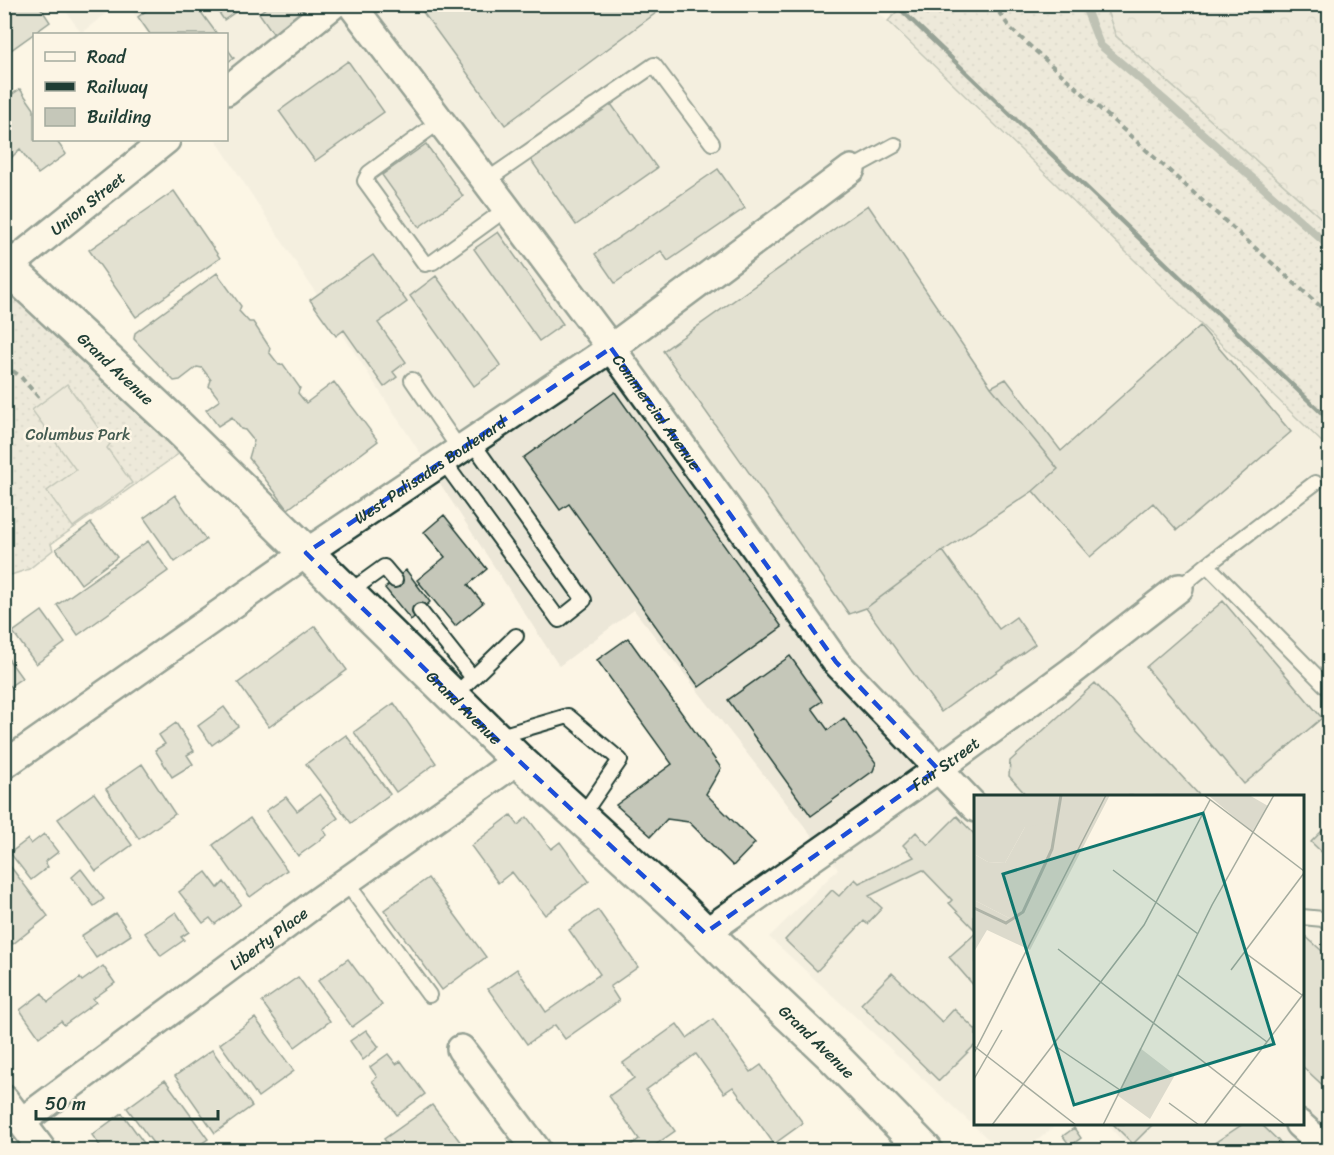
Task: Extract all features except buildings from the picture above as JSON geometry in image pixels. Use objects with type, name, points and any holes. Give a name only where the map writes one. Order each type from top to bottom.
[{"type":"main road","name":"Grand Avenue","points":[[6,266],[170,419],[347,594],[463,688],[506,749],[705,933],[832,1055],[925,1150]]},
{"type":"street","points":[[228,89],[334,4]]},
{"type":"street","name":"Commercial Avenue","points":[[351,4],[610,348],[836,663],[974,807]]},
{"type":"street","name":"Union Street","points":[[6,266],[165,141]]},
{"type":"street","name":"West Palisades Boulevard","points":[[4,765],[306,553],[610,348],[851,169]]},
{"type":"street","name":"Fair Street","points":[[705,933],[938,769],[1071,672],[1179,588]]},
{"type":"street","name":"Liberty Place","points":[[21,1122],[346,882],[506,749]]},
{"type":"street","points":[[460,1049],[532,1149]]},
{"type":"street","points":[[4,1099],[42,1150]]},
{"type":"street","points":[[1300,1125],[1328,1150]]},
{"type":"lane","points":[[486,181],[654,65],[712,143]]},
{"type":"lane","points":[[440,121],[369,172],[365,181],[425,264],[433,262],[506,208]]},
{"type":"lane","points":[[851,169],[895,145]]},
{"type":"lane","points":[[412,380],[458,451],[559,620],[584,600],[458,451]]},
{"type":"lane","points":[[1179,588],[1315,483]]},
{"type":"lane","points":[[1207,565],[1329,690]]},
{"type":"lane","points":[[347,594],[384,567],[395,580]]},
{"type":"lane","points":[[420,611],[463,688],[516,636]]},
{"type":"lane","points":[[506,749],[568,716],[620,760],[581,818]]},
{"type":"lane","points":[[346,882],[429,995]]},
{"type":"lane","points":[[1304,917],[1323,919],[1329,925]]},
{"type":"path","points":[[993,4],[1010,28],[1329,315]]},
{"type":"path","points":[[4,365],[20,376],[41,400]]},
{"type":"highlighted area","points":[[611,348],[836,662],[938,769],[705,933],[518,760],[306,553]]},
{"type":"shaded area","points":[[870,4],[1329,449],[1329,1150],[1131,1150],[1108,1125],[1304,1125],[1304,795],[974,795],[974,1125],[1056,1125],[1026,1150],[1000,1150],[769,937],[838,869],[634,610],[559,666],[217,141],[228,141],[228,33],[147,33],[128,5]]},
{"type":"shaded area","points":[[62,5],[117,5],[81,33]]},
{"type":"green space","points":[[903,5],[1105,5],[1116,36],[1329,225],[1329,449],[888,21]]},
{"type":"green space","points":[[1105,5],[1329,5],[1329,225],[1116,36]]},
{"type":"green space","name":"Columbus Park","points":[[5,264],[194,443],[51,544],[53,550],[29,569],[5,577]]},
{"type":"green space","points":[[67,384],[110,444],[107,448],[132,483],[73,527],[47,491],[76,470],[32,410]]},
{"type":"waterway","points":[[1084,4],[1100,45],[1330,247]]},
{"type":"railway","points":[[895,4],[1330,421]]}]
